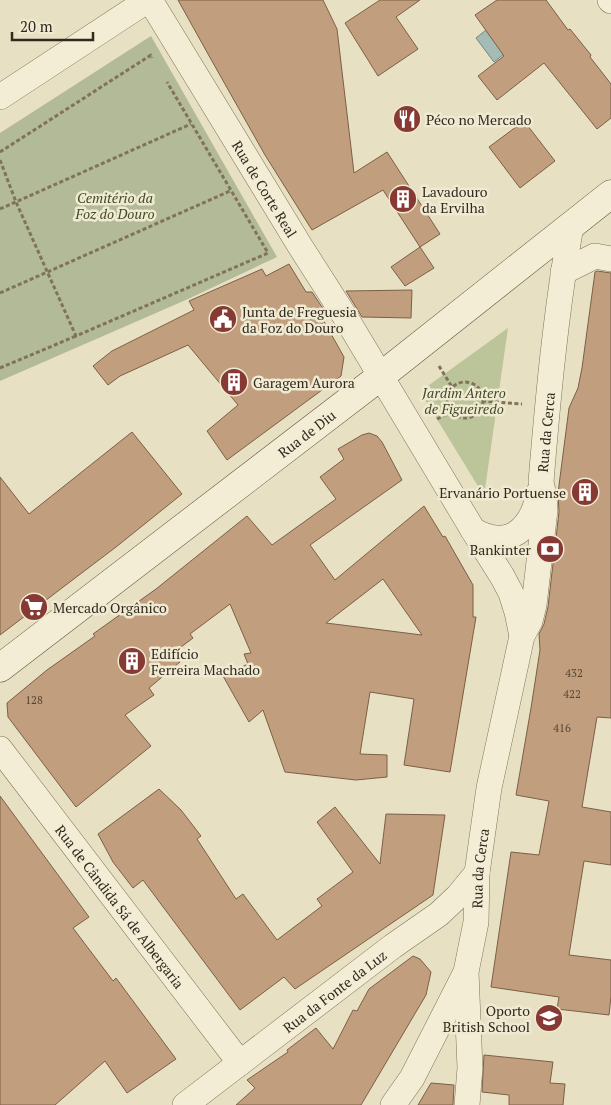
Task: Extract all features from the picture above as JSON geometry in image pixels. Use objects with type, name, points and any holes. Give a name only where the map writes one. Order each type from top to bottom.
[{"type":"main road","name":"Rua de Diu","points":[[0,668],[381,376],[611,194]]},
{"type":"street","points":[[0,97],[149,0]]},
{"type":"street","name":"Rua de Corte Real","points":[[149,0],[381,376]]},
{"type":"street","name":"Rua da Cerca","points":[[467,1105],[470,1068],[466,972],[476,922],[477,873],[488,788],[522,636],[530,621],[534,605],[545,510],[541,482],[548,406],[563,272],[571,226]]},
{"type":"street","points":[[563,272],[595,256],[611,259]]},
{"type":"street","points":[[381,376],[472,530],[493,538],[504,538],[514,535],[523,528],[534,512],[541,482]]},
{"type":"street","name":"Rua da Cerca","points":[[472,530],[511,593],[522,636]]},
{"type":"street","name":"Rua de Cândida Sá de Albergaria","points":[[0,749],[240,1064]]},
{"type":"street","name":"Rua da Fonte da Luz","points":[[185,1105],[392,946],[439,914],[458,896],[477,873]]},
{"type":"street","points":[[393,1105],[412,1078],[466,972]]},
{"type":"path","points":[[0,152],[151,55],[156,64]]},
{"type":"path","points":[[0,368],[268,253],[166,81]]},
{"type":"path","points":[[0,208],[191,124]]},
{"type":"path","points":[[0,160],[16,202],[76,336]]},
{"type":"path","points":[[0,293],[237,188],[257,174]]},
{"type":"path","points":[[470,382],[479,390],[482,401],[478,412],[468,418],[462,418],[452,412],[447,402],[447,397],[452,387],[458,383],[470,382]]},
{"type":"path","points":[[482,401],[548,406]]},
{"type":"green space","name":"Cemitério da Foz do Douro","points":[[151,36],[277,257],[188,299],[0,381],[0,133]]},
{"type":"green space","name":"Jardim Antero de Figueiredo","points":[[508,328],[484,496],[424,398],[425,388]]},
{"type":"water","points":[[486,30],[504,54],[494,62],[476,38]]},
{"type":"building","points":[[178,0],[323,0],[337,29],[354,173],[387,152],[440,234],[420,247],[383,190],[312,230],[265,155]]},
{"type":"building","points":[[380,0],[420,0],[396,17],[418,49],[378,76],[345,23]]},
{"type":"building","points":[[497,0],[546,0],[568,30],[570,29],[591,55],[590,57],[611,84],[611,118],[597,129],[544,63],[497,100],[478,76],[504,56],[475,15]]},
{"type":"building","points":[[524,121],[555,161],[520,188],[489,147]]},
{"type":"building","points":[[420,247],[434,268],[405,286],[391,267]]},
{"type":"building","points":[[289,264],[306,292],[312,292],[328,316],[321,316],[344,357],[341,376],[227,460],[207,431],[238,405],[188,345],[120,376],[108,385],[93,366],[112,351],[194,310],[189,301],[262,269],[266,276]]},
{"type":"building","points":[[595,272],[611,273],[611,718],[597,717],[582,807],[611,812],[611,865],[584,861],[569,955],[611,960],[609,1015],[557,1009],[559,997],[491,987],[511,852],[539,855],[549,801],[516,795],[540,650],[539,634],[544,624],[548,607],[559,512],[558,493],[569,408],[578,388]]},
{"type":"building","points":[[412,290],[411,318],[362,317],[346,291]]},
{"type":"building","points":[[132,432],[182,494],[0,635],[0,477],[29,514]]},
{"type":"building","points":[[369,433],[377,436],[402,480],[310,545],[335,580],[424,506],[443,537],[445,536],[473,585],[473,617],[476,617],[450,772],[404,765],[414,699],[370,692],[360,754],[387,755],[387,777],[356,780],[285,772],[263,710],[249,722],[223,676],[248,664],[244,654],[251,653],[230,604],[190,634],[193,638],[173,653],[180,662],[149,688],[154,695],[125,715],[151,746],[76,807],[8,717],[7,703],[47,670],[95,636],[93,634],[156,589],[247,516],[272,545],[336,499],[320,477],[344,459],[338,449]],"holes":[[[383,579],[422,635],[326,623]]]},
{"type":"building","points":[[159,789],[181,810],[201,836],[197,839],[236,899],[243,894],[277,940],[322,906],[317,899],[353,872],[317,822],[335,807],[380,864],[386,814],[445,815],[433,895],[295,989],[284,977],[240,1010],[143,880],[133,888],[113,862],[98,834]]},
{"type":"building","points":[[0,796],[89,917],[73,928],[113,981],[116,978],[176,1059],[127,1093],[105,1061],[55,1105],[0,1105]]},
{"type":"building","points":[[413,956],[420,959],[431,972],[426,995],[361,1105],[236,1105],[255,1088],[247,1080],[288,1052],[287,1050],[316,1028],[333,1049],[353,1010],[357,1011],[369,989]]},
{"type":"building","points":[[484,1055],[553,1062],[550,1083],[565,1084],[563,1105],[509,1105],[509,1095],[482,1092]]},
{"type":"building","points":[[431,1083],[454,1085],[453,1105],[418,1105]]},
{"type":"place","name":"Péco no Mercado","points":[[407,119]]},
{"type":"place","name":"Lavadouro da Ervilha","points":[[403,199]]},
{"type":"place","name":"Junta de Freguesia da Foz do Douro","points":[[223,319]]},
{"type":"place","name":"Garagem Aurora","points":[[234,382]]},
{"type":"place","name":"Ervanário Portuense","points":[[585,492]]},
{"type":"place","name":"Bankinter","points":[[550,549]]},
{"type":"place","name":"Mercado Orgânico","points":[[34,607]]},
{"type":"place","name":"Edifício Ferreira Machado","points":[[132,661]]},
{"type":"place","name":"Oporto British School","points":[[549,1018]]}]
